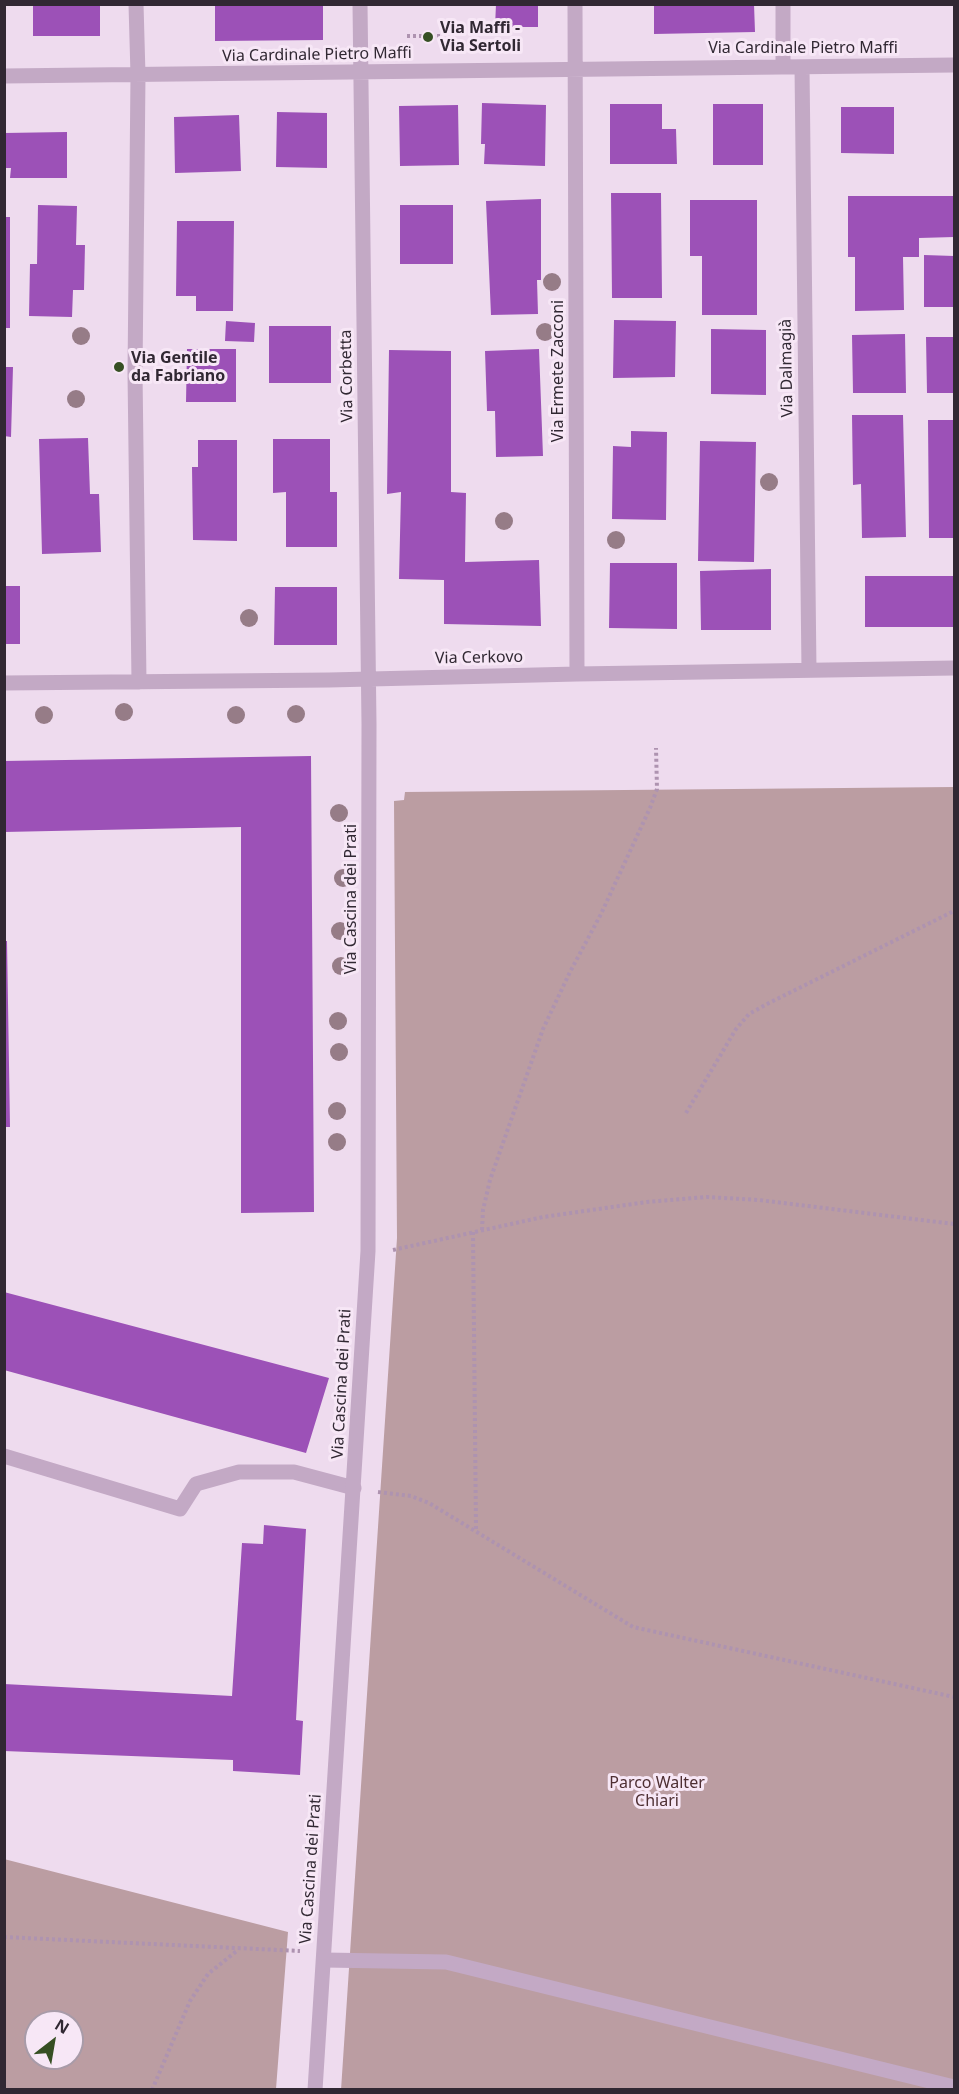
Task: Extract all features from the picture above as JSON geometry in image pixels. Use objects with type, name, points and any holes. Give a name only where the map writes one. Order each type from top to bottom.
[{"type":"street","points":[[136,4],[138,75],[135,373],[139,682]]},
{"type":"street","name":"Via Corbetta","points":[[360,4],[368,679]]},
{"type":"street","name":"Via Ermete Zacconi","points":[[575,4],[577,674]]},
{"type":"street","points":[[783,4],[783,67]]},
{"type":"street","name":"Via Cardinale Pietro Maffi","points":[[4,76],[954,65]]},
{"type":"street","name":"Via Dalmagià","points":[[802,67],[809,670]]},
{"type":"street","name":"Via Cerkovo","points":[[4,683],[954,668]]},
{"type":"street","name":"Via Cascina dei Prati","points":[[315,2090],[368,1251],[368,679]]},
{"type":"street","points":[[4,1456],[180,1509],[196,1484],[239,1473],[294,1473],[354,1488]]},
{"type":"street","points":[[324,1955],[447,1962],[954,2087]]},
{"type":"path","points":[[407,36],[442,36]]},
{"type":"path","points":[[482,1230],[483,1210],[490,1180],[543,1029],[566,979],[601,914],[657,789],[656,748]]},
{"type":"path","points":[[686,1113],[736,1029],[749,1014],[954,911]]},
{"type":"path","points":[[393,1250],[482,1230],[594,1209],[707,1197],[759,1200],[954,1224]]},
{"type":"path","points":[[473,1232],[476,1530]]},
{"type":"path","points":[[354,1488],[419,1498],[476,1530],[633,1627],[954,1698]]},
{"type":"path","points":[[4,1937],[324,1955]]},
{"type":"path","points":[[152,2090],[190,2001],[208,1974],[238,1949]]},
{"type":"green space","name":"Parco Walter Chiari","points":[[954,787],[954,2089],[341,2090],[397,1238],[394,801],[404,800],[405,792]]},
{"type":"green space","points":[[4,1859],[288,1932],[276,2089],[5,2089]]},
{"type":"building","points":[[33,4],[100,4],[100,36],[33,36]]},
{"type":"building","points":[[215,4],[323,4],[323,40],[215,41]]},
{"type":"building","points":[[496,4],[538,4],[538,27],[495,27]]},
{"type":"building","points":[[654,4],[754,4],[755,32],[654,34]]},
{"type":"building","points":[[482,103],[546,105],[545,166],[484,164],[485,144],[481,144]]},
{"type":"building","points":[[610,104],[662,104],[662,129],[676,129],[677,164],[610,164]]},
{"type":"building","points":[[713,104],[763,104],[763,165],[713,165]]},
{"type":"building","points":[[458,105],[459,165],[400,166],[399,106]]},
{"type":"building","points":[[841,107],[894,107],[894,154],[841,153]]},
{"type":"building","points":[[277,112],[327,113],[327,168],[276,167]]},
{"type":"building","points":[[239,115],[241,171],[175,173],[174,117]]},
{"type":"building","points":[[67,132],[67,178],[10,178],[11,168],[4,168],[4,133]]},
{"type":"building","points":[[611,193],[661,193],[662,298],[612,298]]},
{"type":"building","points":[[848,196],[954,196],[954,237],[919,238],[919,257],[903,257],[904,310],[855,311],[855,257],[848,257]]},
{"type":"building","points":[[541,199],[541,280],[537,280],[538,314],[491,315],[486,201]]},
{"type":"building","points":[[690,200],[757,200],[757,315],[702,315],[702,256],[690,256]]},
{"type":"building","points":[[38,205],[77,206],[76,245],[85,245],[84,290],[73,290],[72,317],[29,316],[30,264],[37,264]]},
{"type":"building","points":[[400,205],[453,205],[453,264],[400,264]]},
{"type":"building","points":[[4,217],[10,217],[10,328],[4,328]]},
{"type":"building","points":[[177,221],[234,221],[233,311],[196,311],[196,296],[176,296]]},
{"type":"building","points":[[924,255],[954,256],[954,307],[924,307]]},
{"type":"building","points":[[614,320],[676,321],[675,377],[613,378]]},
{"type":"building","points":[[226,321],[255,323],[254,342],[225,341]]},
{"type":"building","points":[[269,326],[331,326],[331,383],[269,383]]},
{"type":"building","points":[[711,329],[766,330],[766,395],[711,394]]},
{"type":"building","points":[[905,334],[906,393],[853,393],[852,335]]},
{"type":"building","points":[[926,337],[954,337],[954,393],[927,393]]},
{"type":"building","points":[[187,349],[236,349],[236,402],[186,402]]},
{"type":"building","points":[[539,349],[543,456],[496,457],[495,411],[487,411],[485,351]]},
{"type":"building","points":[[389,350],[451,351],[451,492],[466,493],[465,562],[539,560],[541,626],[444,624],[444,580],[399,579],[401,492],[387,494]]},
{"type":"building","points":[[4,367],[13,367],[11,437],[4,436]]},
{"type":"building","points":[[852,415],[903,415],[906,537],[862,538],[861,484],[853,485]]},
{"type":"building","points":[[928,420],[954,420],[954,538],[929,538]]},
{"type":"building","points":[[631,431],[667,432],[666,520],[612,519],[613,446],[631,447]]},
{"type":"building","points":[[88,438],[90,494],[99,494],[101,552],[42,554],[39,439]]},
{"type":"building","points":[[273,439],[330,439],[330,492],[337,492],[337,547],[286,547],[286,492],[273,493]]},
{"type":"building","points":[[198,440],[237,440],[237,541],[193,540],[192,467],[198,467]]},
{"type":"building","points":[[700,441],[756,442],[754,562],[698,561]]},
{"type":"building","points":[[610,563],[677,563],[677,629],[609,628]]},
{"type":"building","points":[[771,569],[771,630],[701,630],[700,571]]},
{"type":"building","points":[[865,576],[954,576],[954,627],[865,627]]},
{"type":"building","points":[[4,586],[20,586],[20,644],[4,644]]},
{"type":"building","points":[[275,587],[337,587],[337,645],[274,645]]},
{"type":"building","points":[[311,756],[314,1212],[241,1213],[241,827],[4,832],[4,761]]},
{"type":"building","points":[[4,941],[7,941],[10,1127],[4,1127]]},
{"type":"building","points":[[4,1292],[329,1378],[306,1453],[4,1370]]},
{"type":"building","points":[[264,1525],[306,1529],[296,1720],[303,1721],[300,1775],[233,1771],[233,1760],[4,1751],[4,1684],[232,1696],[242,1543],[263,1544]]},
{"type":"place","name":"Via Maffi - Via Sertoli","points":[[428,37]]},
{"type":"place","name":"Via Gentile da Fabriano","points":[[119,367]]}]
